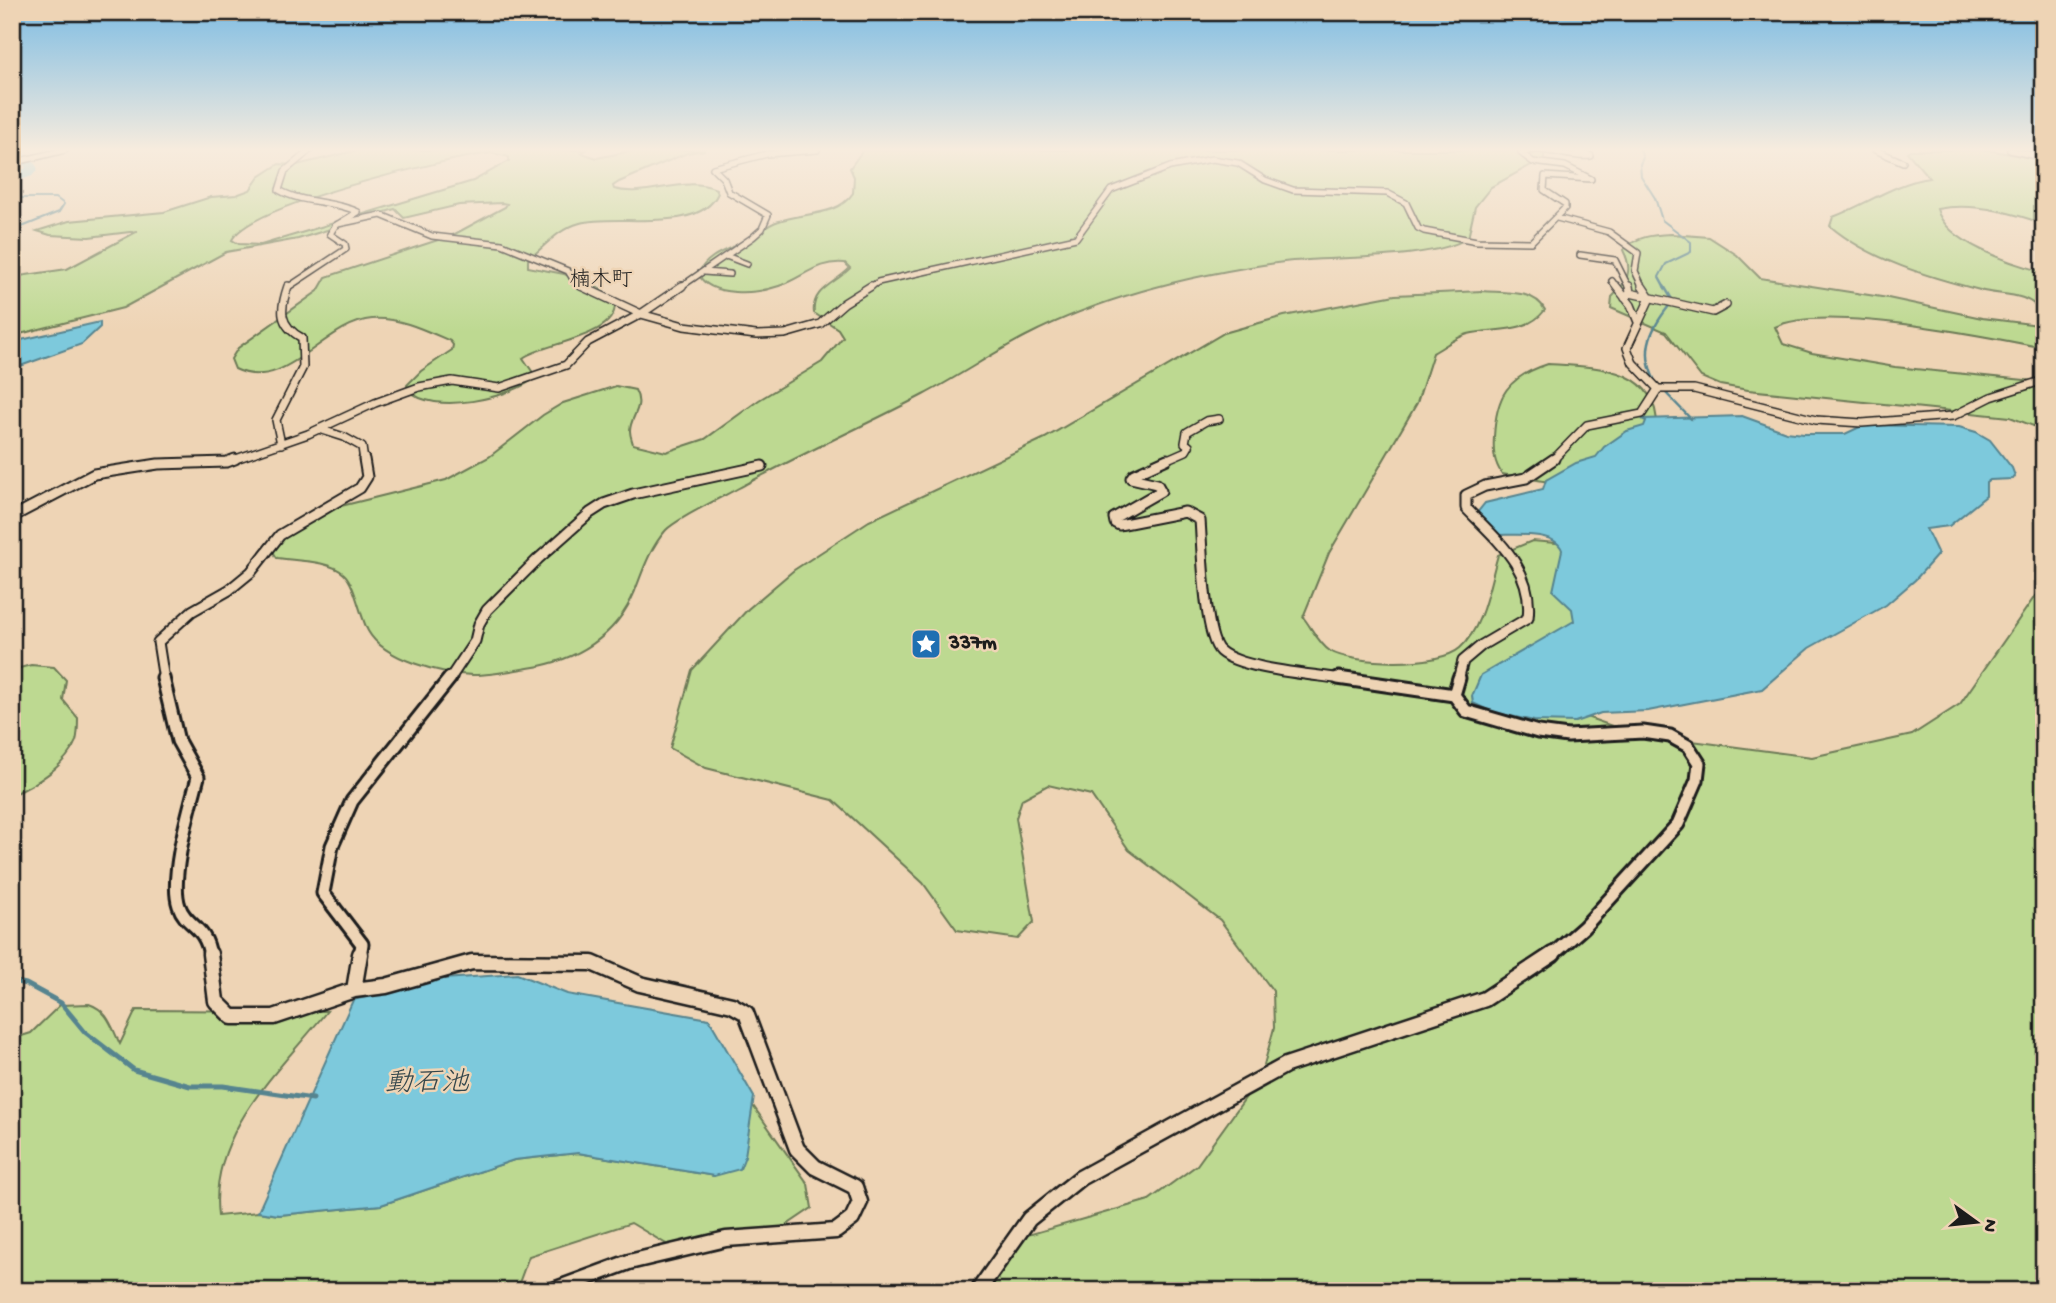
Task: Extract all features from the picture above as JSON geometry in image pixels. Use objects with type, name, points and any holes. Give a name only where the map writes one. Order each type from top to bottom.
[{"type":"street","points":[[281,444],[276,420],[303,367],[302,338],[290,333],[281,317],[285,293],[288,285],[346,249],[345,244],[330,234],[338,225],[358,212],[356,211]]},
{"type":"street","points":[[12,517],[94,474],[158,464],[209,465],[226,462],[281,444],[384,400],[430,384],[452,381],[499,388],[548,371],[573,360],[587,342],[641,314],[753,237],[762,229],[768,215],[761,211]]},
{"type":"street","points":[[338,225],[381,215],[432,236],[502,244],[568,271],[576,284],[641,314],[684,326],[756,335],[785,334],[820,324],[844,303],[878,282],[1076,238],[1096,211]]},
{"type":"street","points":[[1410,211],[1418,228],[1477,241],[1531,242],[1563,211]]},
{"type":"street","points":[[1557,218],[1609,232],[1634,248],[1638,253],[1633,273],[1650,298]]},
{"type":"street","points":[[1580,255],[1615,260],[1629,285],[1628,295],[1638,323]]},
{"type":"street","points":[[726,256],[747,264]]},
{"type":"street","points":[[704,272],[730,274]]},
{"type":"street","points":[[1612,281],[1620,295],[1659,299],[1713,312],[1716,307],[1726,305]]},
{"type":"street","points":[[1650,298],[1627,348],[1628,356],[1658,389],[1694,389],[1816,420],[1862,423],[1953,416],[1991,397],[2044,380]]},
{"type":"street","points":[[1454,695],[1463,661],[1482,645],[1528,618],[1532,603],[1522,571],[1466,508],[1466,495],[1485,486],[1526,478],[1552,461],[1587,425],[1642,414],[1658,389]]},
{"type":"street","points":[[978,1291],[1029,1219],[1080,1178],[1286,1065],[1485,999],[1549,957],[1584,927],[1678,824],[1697,780],[1699,763],[1688,746],[1670,736],[1643,732],[1568,736],[1538,732],[1466,711],[1454,695],[1259,666],[1230,657],[1218,650],[1209,625],[1200,520],[1185,512],[1119,525],[1114,518],[1161,491],[1154,483],[1135,481],[1131,478],[1134,474],[1186,451],[1189,446],[1185,443],[1187,432],[1206,421],[1219,419]]},
{"type":"street","points":[[319,429],[344,437],[362,447],[367,477],[360,488],[280,535],[251,572],[229,590],[192,611],[168,630],[158,642],[158,654],[178,741],[198,778],[186,826],[175,891],[180,910],[208,940],[216,1001],[232,1017],[274,1017],[354,990],[386,986],[472,962],[592,963],[640,984],[732,1005],[746,1013],[797,1149],[815,1167],[855,1187],[860,1202],[852,1219],[836,1231],[726,1240],[629,1262],[551,1291]]},
{"type":"street","points":[[354,990],[362,944],[323,892],[332,846],[352,801],[457,669],[475,641],[479,624],[487,610],[590,513],[604,504],[633,494],[762,466]]},
{"type":"green space","points":[[277,211],[247,226],[232,240],[239,244],[261,245],[374,211],[389,211],[298,239],[226,252],[123,308],[12,336],[12,277],[67,269],[138,231],[89,237],[50,235],[37,231],[69,221],[164,212]]},
{"type":"green space","points":[[397,211],[434,211],[404,218]]},
{"type":"green space","points":[[498,211],[700,211],[676,218],[580,223],[565,229],[528,260],[528,267],[564,274],[600,288],[615,304],[612,315],[604,325],[578,338],[533,352],[523,358],[536,377],[509,392],[453,403],[419,398],[408,390],[407,385],[421,371],[452,350],[453,345],[450,341],[402,322],[382,319],[354,323],[305,355],[271,372],[254,374],[235,369],[231,359],[238,348],[318,291],[326,277],[453,235]]},
{"type":"green space","points":[[826,211],[1474,211],[1468,238],[1430,251],[1284,262],[1217,273],[1119,298],[1026,336],[923,395],[771,471],[673,524],[647,559],[635,591],[617,621],[605,634],[578,653],[546,665],[480,675],[446,672],[415,664],[387,650],[376,641],[365,625],[348,579],[338,569],[277,558],[272,550],[293,528],[321,511],[446,480],[489,457],[563,403],[616,386],[635,390],[638,396],[638,407],[630,433],[633,444],[666,452],[705,439],[759,400],[822,362],[843,337],[838,329],[814,313],[816,298],[850,268],[845,263],[826,264],[788,283],[747,292],[713,287],[704,282],[698,274],[714,256],[751,238],[771,224]]},
{"type":"green space","points":[[1938,211],[1953,232],[1967,242],[1999,258],[2044,272],[2044,314],[2035,304],[2023,298],[1985,291],[1921,273],[1863,249],[1830,226],[1833,217],[1845,212]]},
{"type":"green space","points":[[1998,211],[2044,211],[2044,224]]},
{"type":"green space","points":[[1671,234],[1709,237],[1737,255],[1760,278],[1888,298],[1982,318],[2039,325],[2044,322],[2044,348],[1947,330],[1866,320],[1797,321],[1775,327],[1783,344],[1812,353],[1895,367],[2044,382],[2044,430],[2010,417],[1748,390],[1720,385],[1701,377],[1666,332],[1611,308],[1612,297],[1627,276],[1628,264],[1623,250],[1639,239]]},
{"type":"green space","points":[[1482,291],[1526,295],[1534,298],[1545,310],[1537,318],[1519,327],[1468,334],[1433,353],[1417,403],[1329,553],[1303,617],[1330,651],[1357,659],[1396,662],[1449,654],[1460,648],[1475,629],[1485,604],[1498,555],[1532,541],[1592,546],[1572,712],[1632,733],[1812,757],[1912,735],[1960,704],[2044,583],[2044,1291],[991,1291],[1007,1241],[1149,1200],[1197,1165],[1261,1076],[1274,1028],[1273,991],[1220,920],[1129,850],[1091,795],[1048,785],[1022,799],[1016,818],[1034,922],[1018,939],[957,930],[923,883],[833,800],[706,768],[670,748],[692,670],[748,609],[794,570],[869,521],[1045,438],[1224,333],[1284,316],[1395,295]]},
{"type":"green space","points":[[1548,364],[1604,369],[1622,374],[1636,382],[1648,394],[1655,410],[1657,431],[1561,484],[1502,474],[1494,447],[1495,423],[1501,399],[1513,382]]},
{"type":"green space","points":[[31,665],[54,667],[66,680],[63,700],[78,718],[77,735],[65,759],[40,780],[12,795],[12,670]]},
{"type":"green space","points":[[89,1004],[105,1015],[120,1044],[136,1010],[327,1011],[269,1080],[236,1130],[224,1157],[218,1186],[218,1216],[258,1212],[279,1215],[381,1205],[514,1160],[578,1153],[714,1176],[751,1103],[808,1184],[812,1208],[778,1231],[693,1251],[668,1245],[631,1223],[529,1256],[516,1291],[12,1291],[12,1039],[31,1033],[60,1005]]},
{"type":"water","points":[[100,322],[100,327],[82,344],[12,369],[12,342]]},
{"type":"water","points":[[1742,416],[1786,432],[1804,434],[1845,434],[1864,425],[1959,427],[1990,440],[2015,476],[2013,479],[1990,480],[1986,483],[1986,496],[1949,526],[1926,529],[1938,554],[1915,580],[1886,605],[1809,648],[1762,689],[1648,711],[1601,713],[1575,722],[1534,721],[1492,712],[1473,703],[1472,696],[1481,675],[1574,621],[1572,609],[1553,591],[1562,550],[1558,544],[1534,535],[1499,535],[1477,513],[1485,503],[1543,489],[1546,480],[1576,463],[1596,457],[1604,447],[1627,431],[1644,426],[1646,421],[1642,419]]},
{"type":"water","name":"動石池","points":[[517,974],[567,994],[709,1019],[754,1097],[745,1156],[740,1169],[714,1176],[578,1153],[514,1160],[381,1205],[279,1215],[258,1212],[353,1000],[443,979]]},
{"type":"waterway","points":[[12,231],[60,211]]},
{"type":"waterway","points":[[1659,211],[1662,220],[1691,242],[1691,252],[1666,264],[1659,277],[1665,288]]},
{"type":"waterway","points":[[1655,381],[1648,359],[1650,338],[1673,301],[1664,286]]},
{"type":"waterway","points":[[1662,389],[1691,419]]},
{"type":"waterway","points":[[12,981],[26,984],[61,1003],[85,1032],[134,1070],[190,1086],[223,1086],[313,1099]]},
{"type":"place","name":"337m","points":[[926,644]]},
{"type":"district","name":"楠木町","points":[[601,281]]}]
